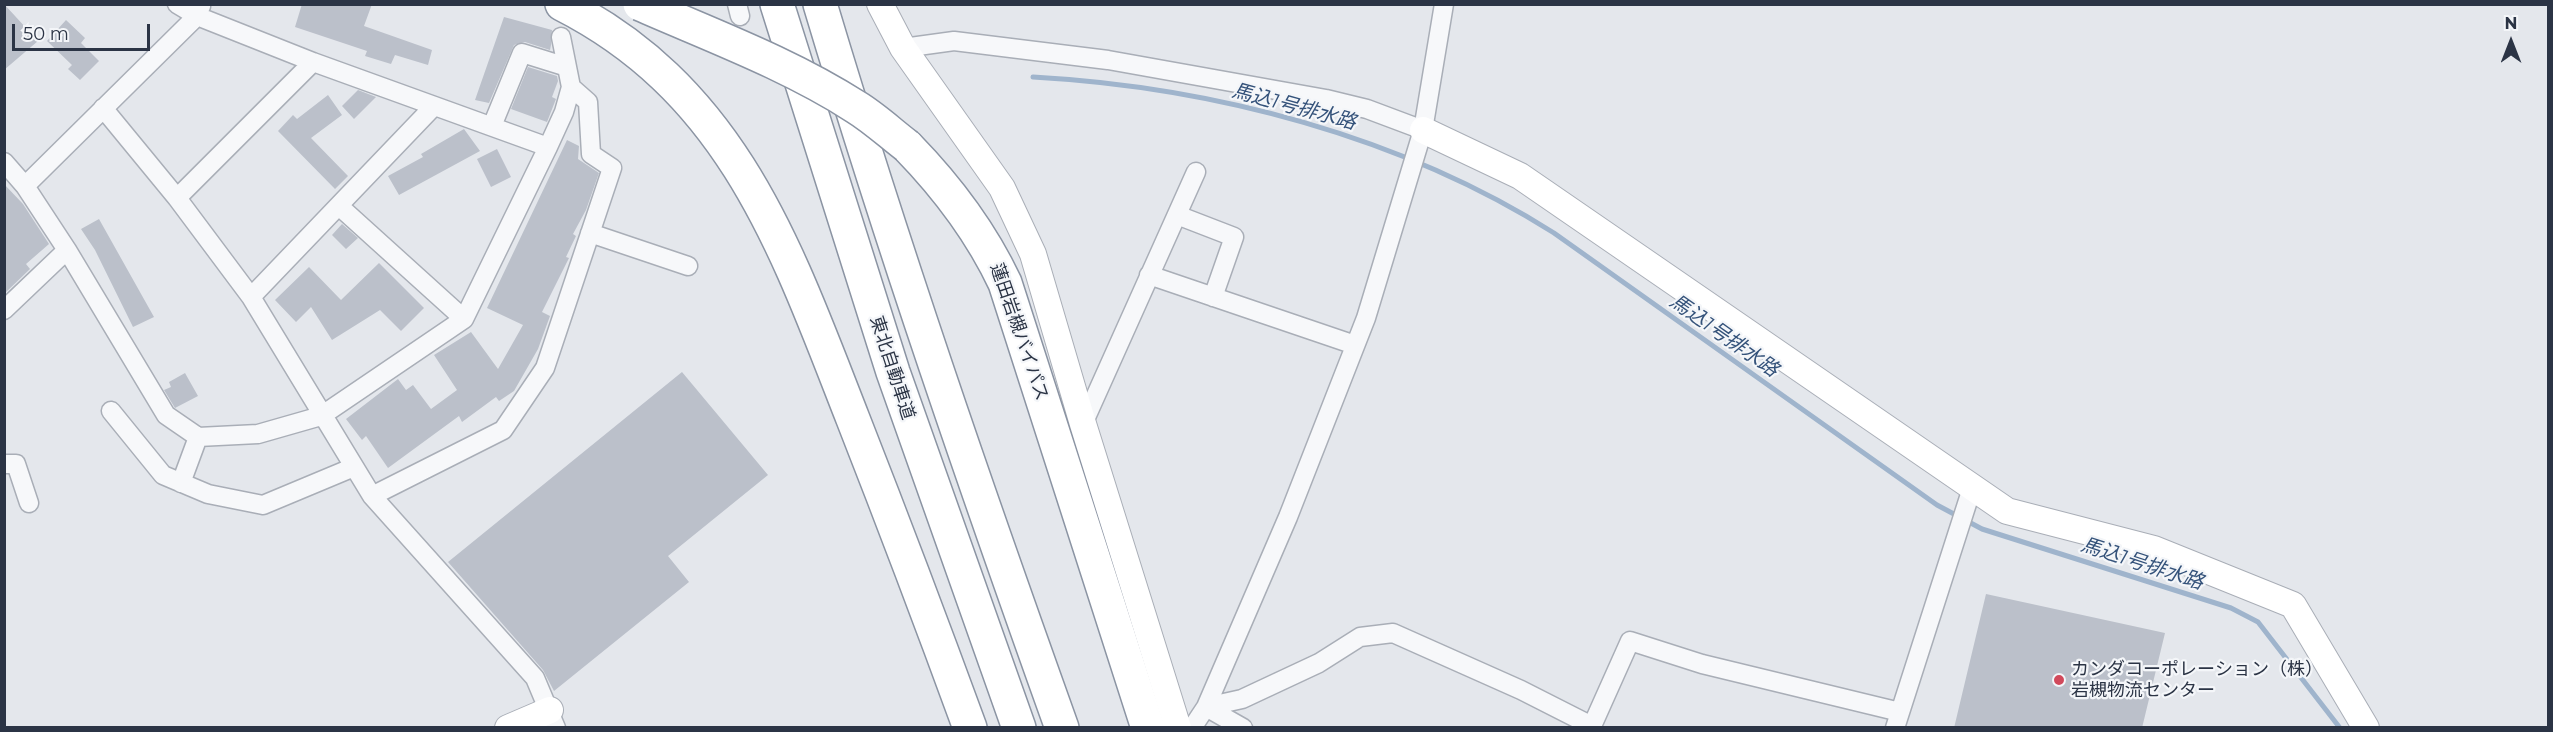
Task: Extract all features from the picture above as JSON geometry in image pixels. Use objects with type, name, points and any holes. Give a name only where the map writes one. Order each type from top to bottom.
[{"type":"highway","points":[[562,4],[621,42],[669,80],[714,129],[755,190],[796,273],[970,728]]},
{"type":"highway","name":"蓮田岩槻バイパス","points":[[640,4],[769,59],[857,108],[906,146],[940,180],[968,217],[988,248],[1005,283],[1148,728]]},
{"type":"highway","name":"東北自動車道","points":[[777,4],[893,372],[1018,728]]},
{"type":"highway","points":[[820,4],[869,170],[928,347],[1062,728]]},
{"type":"street","points":[[177,4],[200,10],[313,62],[548,147]]},
{"type":"street","points":[[880,4],[903,48],[1002,188],[1033,254],[1083,424],[1178,728]]},
{"type":"street","points":[[1192,728],[1206,707],[1288,517],[1355,345],[1400,210],[1423,130],[1444,4]]},
{"type":"street","points":[[25,186],[200,10]]},
{"type":"street","points":[[4,162],[25,186],[68,250],[166,415],[198,437],[258,434],[321,416],[464,319],[564,112],[572,87],[561,37]]},
{"type":"street","points":[[903,48],[954,41],[1108,60],[1326,99],[1367,109],[1423,130],[1520,177],[1973,485],[2007,511],[2154,549],[2293,605],[2366,728]]},
{"type":"street","points":[[492,126],[522,53],[567,67]]},
{"type":"street","points":[[177,198],[313,62]]},
{"type":"street","points":[[372,496],[503,430],[545,368],[612,168],[591,154],[588,102],[572,87]]},
{"type":"street","points":[[251,297],[434,106]]},
{"type":"street","points":[[103,108],[177,198],[251,297],[321,416],[372,496],[535,678],[553,719],[508,728]]},
{"type":"street","points":[[1083,424],[1196,172]]},
{"type":"street","points":[[339,206],[464,319]]},
{"type":"street","points":[[1177,215],[1234,237],[1213,297]]},
{"type":"street","points":[[590,234],[688,266]]},
{"type":"street","points":[[5,309],[68,250]]},
{"type":"street","points":[[1149,275],[1355,345]]},
{"type":"street","points":[[111,411],[163,475],[208,494],[262,505],[354,467]]},
{"type":"street","points":[[181,483],[198,437]]},
{"type":"street","points":[[4,464],[16,464],[29,503]]},
{"type":"street","points":[[1206,707],[1242,699],[1319,663],[1360,637],[1393,633],[1521,690],[1591,727],[1630,641],[1897,720],[1973,485]]},
{"type":"street","points":[[1206,707],[1243,728]]},
{"type":"building","points":[[4,4],[38,41],[4,70]]},
{"type":"building","points":[[302,4],[372,4],[364,26],[432,50],[428,65],[395,55],[391,64],[365,56],[367,51],[295,27]]},
{"type":"building","points":[[504,17],[552,30],[550,50],[525,42],[514,45],[489,103],[475,100]]},
{"type":"building","points":[[66,20],[85,38],[81,43],[99,61],[80,80],[68,69],[72,65],[47,41]]},
{"type":"building","points":[[528,67],[557,76],[558,81],[552,97],[556,99],[547,122],[511,109]]},
{"type":"building","points":[[358,90],[376,97],[354,119],[342,106]]},
{"type":"building","points":[[328,95],[342,115],[311,138],[348,176],[335,189],[278,131],[293,115],[297,119]]},
{"type":"building","points":[[464,129],[480,151],[399,195],[388,176],[423,157],[421,154]]},
{"type":"building","points":[[567,140],[579,146],[578,159],[599,173],[586,210],[573,234],[576,236],[566,257],[569,258],[542,312],[550,316],[538,349],[514,391],[499,401],[496,397],[462,422],[459,416],[388,468],[366,436],[362,440],[346,419],[398,379],[406,390],[413,385],[431,409],[457,390],[434,355],[471,332],[498,369],[523,325],[487,308]]},
{"type":"building","points":[[497,149],[511,177],[491,187],[477,159]]},
{"type":"building","points":[[4,184],[23,204],[49,244],[26,264],[30,269],[4,294]]},
{"type":"building","points":[[99,219],[154,317],[133,327],[95,250],[81,229]]},
{"type":"building","points":[[342,224],[358,238],[346,249],[332,235]]},
{"type":"building","points":[[379,263],[424,308],[401,331],[380,310],[332,340],[311,307],[296,322],[275,300],[309,267],[341,300]]},
{"type":"building","points":[[682,372],[768,475],[668,556],[689,582],[554,691],[543,670],[448,562]]},
{"type":"building","points":[[185,373],[198,396],[175,408],[164,390],[171,387],[169,382]]},
{"type":"building","name":"カンダコーポレーション（株） 岩槻物流センター","points":[[1986,594],[2165,633],[2142,728],[1954,728]]},
{"type":"waterway","name":"馬込1号排水路","points":[[1033,77],[1169,92],[1237,105],[1304,122],[1433,169],[1495,199],[1554,233],[1937,505],[1982,529],[2231,608],[2258,622],[2340,728]]},
{"type":"place","name":"カンダコーポレーション（株） 岩槻物流センター","points":[[2059,680]]}]
